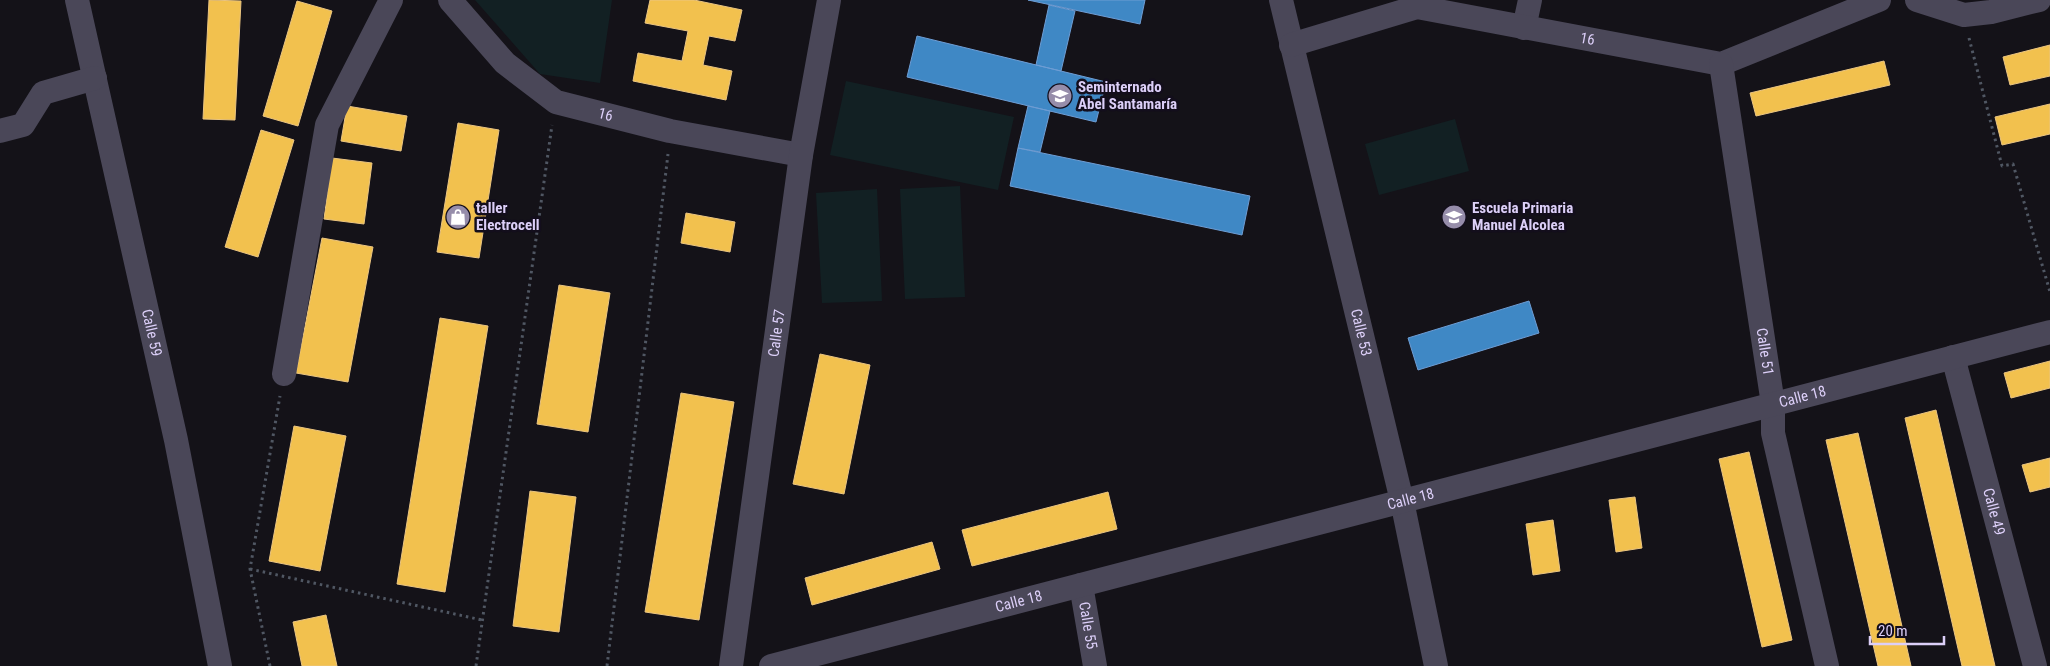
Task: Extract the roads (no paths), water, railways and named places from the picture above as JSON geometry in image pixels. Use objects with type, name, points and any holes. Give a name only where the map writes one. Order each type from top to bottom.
[{"type":"street","name":"Calle 59","points":[[77,0],[176,440],[220,666]]},
{"type":"street","points":[[284,374],[327,125],[391,0]]},
{"type":"street","name":"16","points":[[450,0],[505,63],[556,102],[670,131],[801,155]]},
{"type":"street","name":"Calle 57","points":[[731,666],[801,155],[829,0]]},
{"type":"street","name":"Calle 53","points":[[1281,0],[1290,45],[1402,501],[1436,666]]},
{"type":"street","points":[[1524,28],[1530,0]]},
{"type":"street","points":[[1721,64],[1879,0]]},
{"type":"street","points":[[1917,0],[1964,15],[1990,12],[2039,0]]},
{"type":"street","name":"16","points":[[1290,45],[1417,8],[1721,64]]},
{"type":"street","name":"Calle 51","points":[[1721,64],[1774,404],[1773,433],[1827,666]]},
{"type":"street","points":[[0,131],[23,125],[43,93],[95,78]]},
{"type":"street","name":"Calle 18","points":[[771,666],[2050,332]]},
{"type":"street","name":"Calle 49","points":[[1953,357],[2035,666]]},
{"type":"street","name":"Calle 55","points":[[1081,585],[1096,666]]},
{"type":"place","name":"Seminternado Abel Santamaría","points":[[1060,96]]},
{"type":"place","name":"taller Electrocell","points":[[458,217]]},
{"type":"place","name":"Escuela Primaria Manuel Alcolea","points":[[1454,217]]}]
